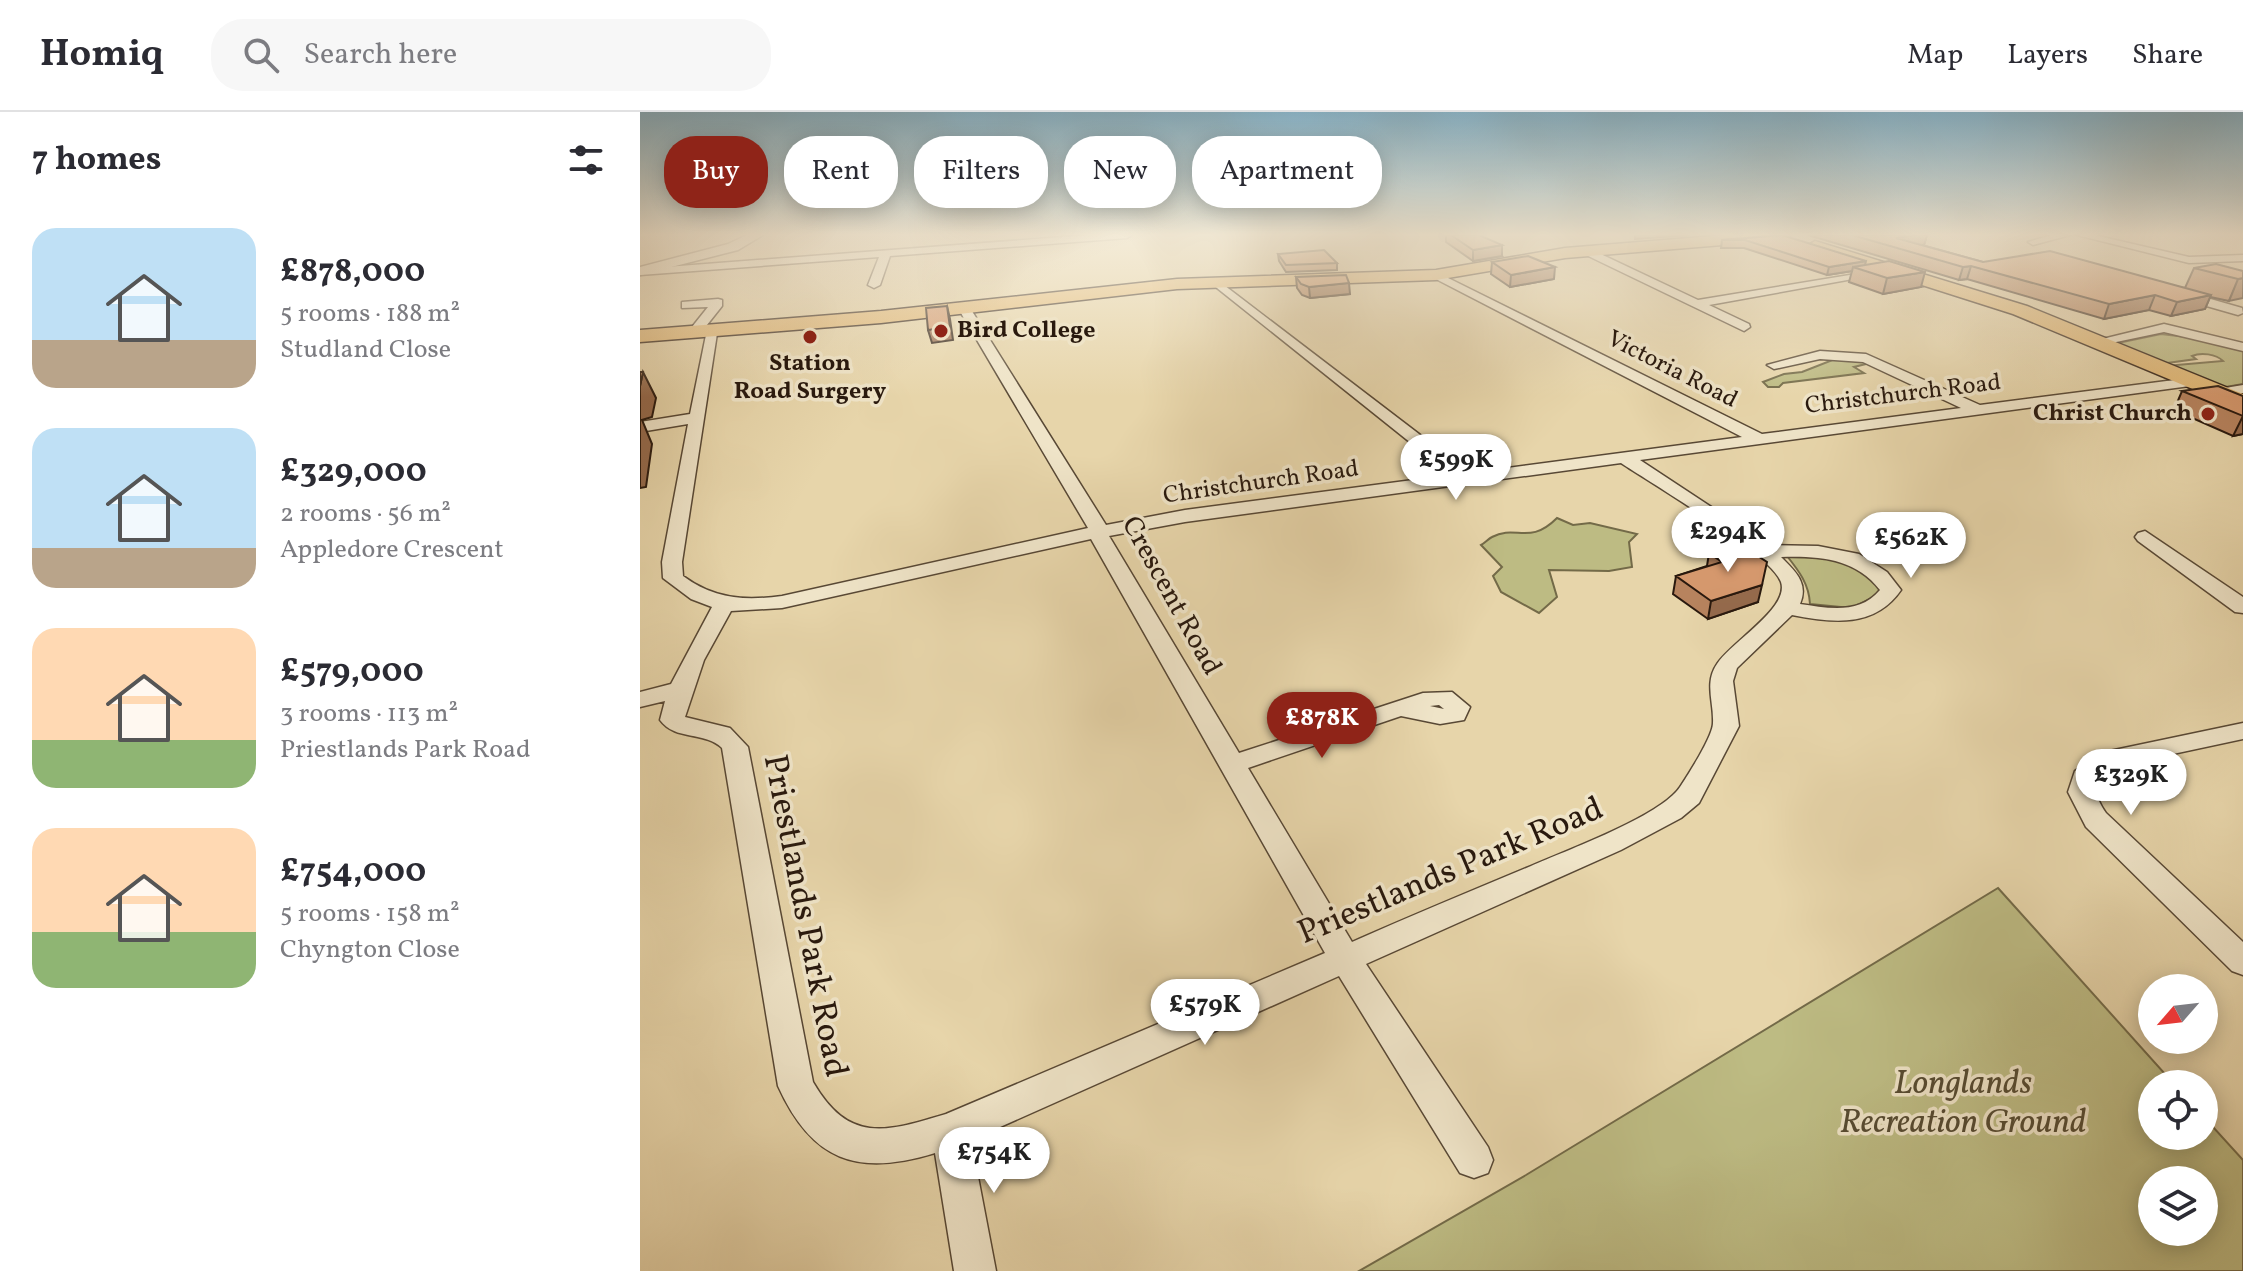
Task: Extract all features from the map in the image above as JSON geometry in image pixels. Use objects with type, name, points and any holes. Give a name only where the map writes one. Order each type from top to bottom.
[{"type":"main road","points":[[640,336],[1147,289]]},
{"type":"main road","points":[[1957,289],[1990,299],[2243,403]]},
{"type":"street","points":[[1225,289],[1467,479]]},
{"type":"street","name":"Victoria Road","points":[[1464,289],[1759,439]]},
{"type":"street","points":[[1665,289],[1744,327]]},
{"type":"street","points":[[1696,304],[1783,289]]},
{"type":"street","points":[[2097,342],[2238,311],[2162,290]]},
{"type":"street","points":[[686,305],[718,303],[703,331],[697,418],[672,562],[673,578],[697,596],[724,605]]},
{"type":"street","name":"Crescent Road","points":[[964,308],[1098,527],[1097,532],[1344,957],[1474,1160]]},
{"type":"street","points":[[2164,328],[2243,347]]},
{"type":"street","points":[[2227,328],[2241,332]]},
{"type":"street","points":[[1774,365],[1820,355],[1866,358],[1978,410]]},
{"type":"street","name":"Christchurch Road","points":[[724,605],[782,602],[1097,532],[1203,514],[2190,382]]},
{"type":"street","points":[[2218,393],[2243,389]]},
{"type":"street","points":[[640,427],[697,418]]},
{"type":"street","points":[[1627,459],[1765,551],[1791,579],[1793,595],[1787,608],[1851,615],[1872,610],[1883,603],[1891,590],[1883,577],[1849,557],[1801,550],[1765,551]]},
{"type":"street","points":[[2145,537],[2243,607]]},
{"type":"street","name":"Priestlands Park Road","points":[[724,605],[708,630],[672,720],[681,727],[716,730],[729,737],[735,747],[796,1086],[809,1113],[828,1132],[854,1145],[879,1147],[913,1143],[950,1131],[1611,843],[1671,811],[1689,796],[1726,726],[1721,681],[1726,667],[1740,650],[1787,608]]},
{"type":"street","points":[[640,700],[683,688]]},
{"type":"street","points":[[1232,764],[1399,708]]},
{"type":"street","points":[[2243,731],[2109,759],[2093,766],[2083,778],[2081,790],[2085,804],[2096,820],[2243,962]]},
{"type":"street","points":[[950,1131],[975,1271]]},
{"type":"green space","points":[[2161,334],[2203,339],[2243,349],[2243,384],[2220,388],[2165,366],[2223,361],[2212,355],[2200,354],[2192,356],[2196,359],[2160,364],[2113,344]]},
{"type":"green space","points":[[1835,359],[1870,363],[1854,367],[1864,373],[1783,383],[1779,387],[1768,387],[1763,382],[1784,374],[1802,372]]},
{"type":"green space","points":[[1557,518],[1573,525],[1590,523],[1637,534],[1629,542],[1632,567],[1609,571],[1549,570],[1557,597],[1539,613],[1501,592],[1493,576],[1502,567],[1481,545],[1508,532],[1538,531]]},
{"type":"green space","points":[[1787,556],[1813,557],[1849,565],[1881,585],[1881,594],[1851,608],[1810,604],[1805,584]]},
{"type":"green space","name":"Longlands Recreation Ground","points":[[1998,888],[2138,1044],[2138,1054],[2147,1054],[2161,1070],[2138,1070],[2138,1150],[2218,1150],[2218,1132],[2243,1160],[2243,1271],[1359,1271],[1526,1175]]},
{"type":"building","points":[[2055,289],[2189,289],[2211,295],[2177,302],[2155,295],[2109,304]]},
{"type":"building","points":[[947,306],[950,327],[928,330],[926,308]]},
{"type":"building","points":[[2218,386],[2243,396],[2243,416],[2182,391]]},
{"type":"building","points":[[1739,544],[1767,562],[1762,585],[1711,601],[1676,576],[1722,562],[1709,553]]},
{"type":"place","name":"Bird College","points":[[941,331]]},
{"type":"place","name":"Station Road Surgery","points":[[810,337]]},
{"type":"place","name":"Christ Church","points":[[2208,414]]}]
